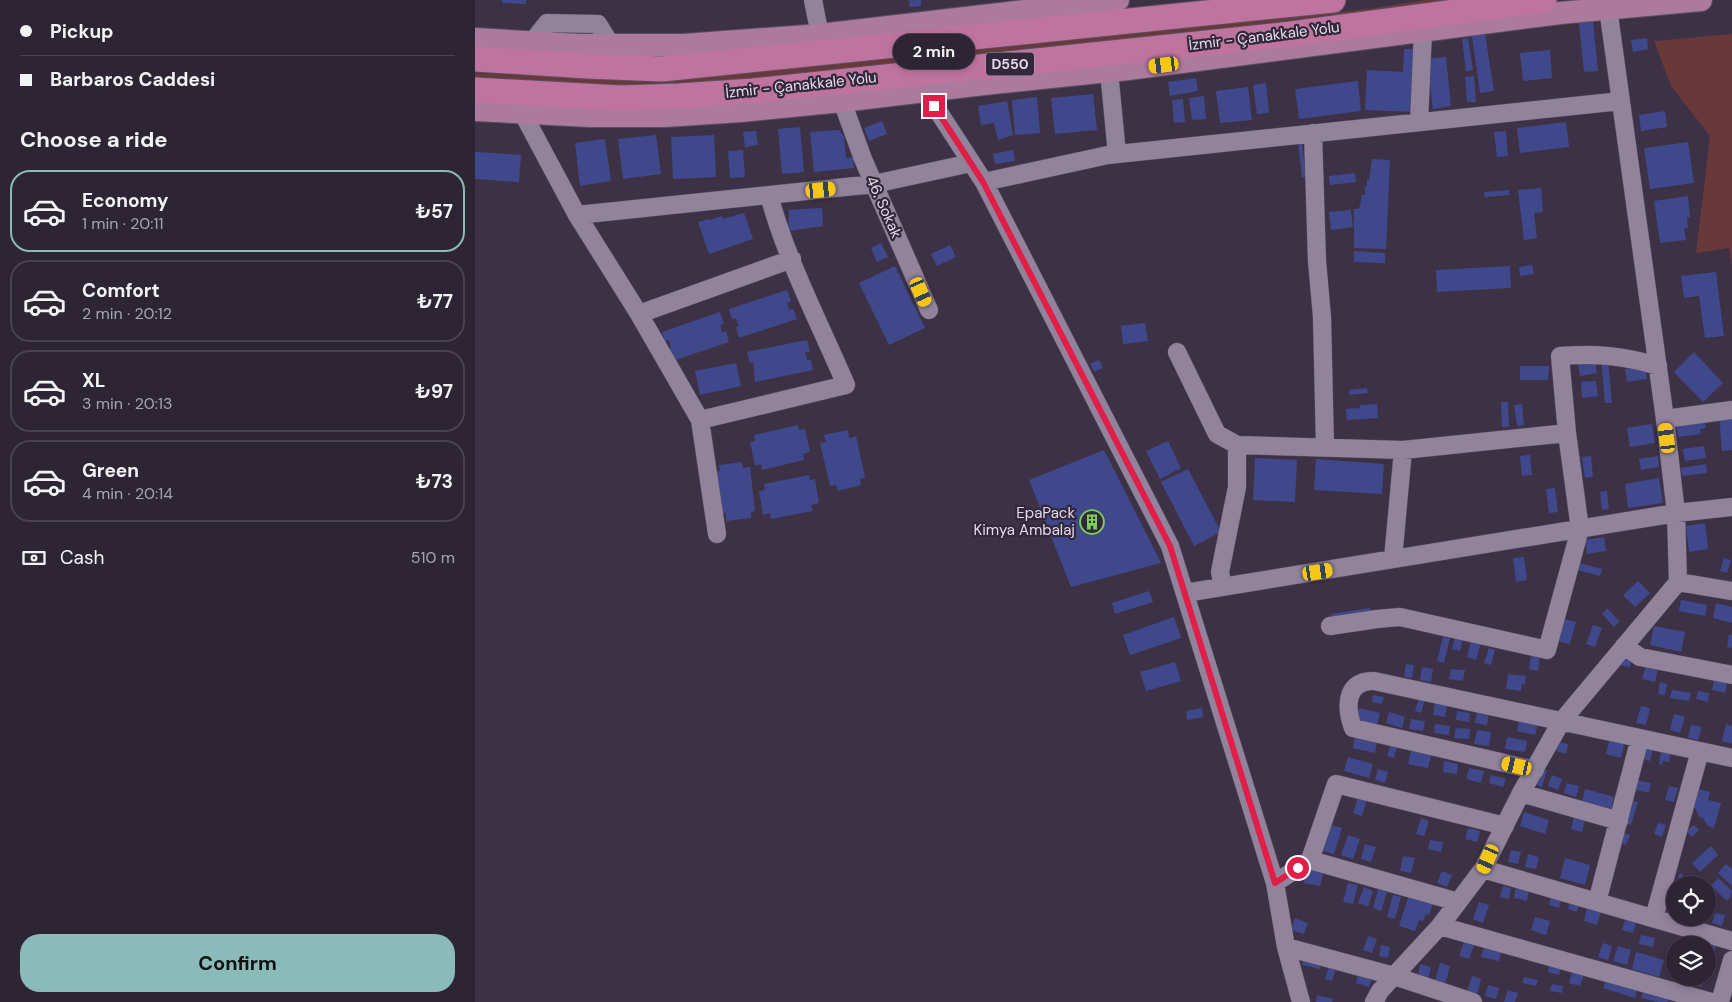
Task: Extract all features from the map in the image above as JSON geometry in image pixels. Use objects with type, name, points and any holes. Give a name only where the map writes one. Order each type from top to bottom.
[{"type":"highway","name":"İzmir - Çanakkale Yolu","points":[[475,59],[587,66],[662,68],[1333,0]]},
{"type":"highway","name":"İzmir - Çanakkale Yolu","points":[[475,90],[621,98],[679,96],[753,90],[1282,35],[1544,0]]},
{"type":"main road","points":[[475,38],[579,45],[684,45],[819,35],[1114,0]]},
{"type":"main road","points":[[475,110],[590,116],[665,116],[842,101],[1310,47],[1608,8],[1701,0]]},
{"type":"street","points":[[813,0],[819,35]]},
{"type":"street","points":[[1374,1002],[1380,991],[1440,926],[1483,869],[1521,793],[1561,722],[1678,582],[1676,513],[1665,419],[1608,8]]},
{"type":"street","points":[[1419,122],[1423,31]]},
{"type":"street","points":[[1109,71],[1117,154]]},
{"type":"street","points":[[925,91],[983,182],[1170,546],[1275,883],[1286,947],[1301,1002]]},
{"type":"street","name":"46. Sokak","points":[[842,101],[874,184],[929,310]]},
{"type":"street","points":[[983,182],[1117,154],[1621,101]]},
{"type":"street","points":[[522,112],[577,216],[639,314],[701,420],[717,534]]},
{"type":"street","points":[[1313,133],[1317,261],[1322,317],[1325,447]]},
{"type":"street","points":[[577,216],[874,184],[971,163]]},
{"type":"street","points":[[701,420],[846,385],[792,259],[775,217],[769,195]]},
{"type":"street","points":[[639,314],[792,259]]},
{"type":"street","points":[[1177,352],[1217,434],[1237,445],[1403,450],[1567,433]]},
{"type":"street","points":[[1330,626],[1400,618],[1547,650],[1580,529],[1567,433],[1560,356],[1591,353],[1635,360],[1658,366]]},
{"type":"street","points":[[1665,419],[1732,410]]},
{"type":"street","points":[[1223,587],[1220,572],[1237,487],[1237,445]]},
{"type":"street","points":[[1393,559],[1403,450]]},
{"type":"street","points":[[1185,593],[1676,513],[1732,507]]},
{"type":"street","points":[[1678,582],[1732,591]]},
{"type":"street","points":[[1624,646],[1640,657],[1732,675]]},
{"type":"street","points":[[1535,770],[1353,728],[1347,709],[1350,696],[1356,686],[1361,683],[1374,681],[1732,758]]},
{"type":"street","points":[[1597,902],[1639,738]]},
{"type":"street","points":[[1654,918],[1700,751]]},
{"type":"street","points":[[1275,883],[1309,860],[1336,784],[1505,826]]},
{"type":"street","points":[[1521,793],[1619,821]]},
{"type":"street","points":[[1309,860],[1458,902]]},
{"type":"street","points":[[1483,869],[1732,941]]},
{"type":"street","points":[[1440,926],[1720,1000],[1732,960]]},
{"type":"street","points":[[1286,947],[1394,976],[1473,1002]]},
{"type":"shaded area","points":[[1425,0],[1459,0],[1273,27],[680,86],[602,87],[475,81],[475,73],[599,79],[679,78],[901,58],[1368,9]]},
{"type":"shaded area","points":[[1732,34],[1732,266],[1729,248],[1696,253],[1710,136],[1671,86],[1654,41]]},
{"type":"building","points":[[502,0],[526,0],[526,4],[502,3]]},
{"type":"building","points":[[909,0],[921,0],[921,6],[910,7]]},
{"type":"building","points":[[1593,22],[1598,71],[1584,72],[1579,23]]},
{"type":"building","points":[[1485,34],[1494,91],[1480,93],[1472,36]]},
{"type":"building","points":[[1468,38],[1473,70],[1466,71],[1462,39]]},
{"type":"building","points":[[1647,38],[1648,49],[1633,52],[1631,40]]},
{"type":"building","points":[[1404,49],[1414,49],[1414,112],[1365,110],[1367,70],[1403,72]]},
{"type":"building","points":[[1550,50],[1552,78],[1523,81],[1520,53]]},
{"type":"building","points":[[1446,57],[1451,106],[1433,109],[1427,59]]},
{"type":"building","points":[[1474,76],[1476,102],[1467,102],[1465,77]]},
{"type":"building","points":[[1196,78],[1198,91],[1170,96],[1168,82]]},
{"type":"building","points":[[1358,81],[1361,111],[1299,119],[1295,89]]},
{"type":"building","points":[[1266,83],[1269,113],[1257,114],[1253,85]]},
{"type":"building","points":[[1248,87],[1252,120],[1220,123],[1216,91]]},
{"type":"building","points":[[1093,94],[1097,130],[1055,134],[1051,98]]},
{"type":"building","points":[[1204,96],[1206,119],[1192,120],[1189,98]]},
{"type":"building","points":[[1037,97],[1040,133],[1015,135],[1012,100]]},
{"type":"building","points":[[1183,99],[1185,122],[1174,123],[1172,100]]},
{"type":"building","points":[[1007,101],[1013,135],[998,140],[994,123],[981,125],[978,106]]},
{"type":"building","points":[[1665,111],[1667,127],[1641,131],[1639,115]]},
{"type":"building","points":[[882,121],[887,134],[869,141],[864,128]]},
{"type":"building","points":[[1566,122],[1569,147],[1520,153],[1517,128]]},
{"type":"building","points":[[800,127],[804,172],[782,174],[778,129]]},
{"type":"building","points":[[839,130],[844,137],[846,158],[853,157],[854,168],[814,172],[810,132]]},
{"type":"building","points":[[756,131],[758,145],[745,147],[743,132]]},
{"type":"building","points":[[1506,131],[1508,156],[1497,157],[1494,132]]},
{"type":"building","points":[[656,135],[661,174],[623,179],[618,139]]},
{"type":"building","points":[[714,135],[716,177],[673,179],[671,137]]},
{"type":"building","points":[[605,139],[611,181],[580,186],[575,143]]},
{"type":"building","points":[[1688,142],[1694,183],[1650,189],[1644,148]]},
{"type":"building","points":[[1298,143],[1302,143],[1306,177],[1302,177]]},
{"type":"building","points":[[743,150],[745,177],[730,178],[728,151]]},
{"type":"building","points":[[1013,150],[1015,161],[995,164],[993,154]]},
{"type":"building","points":[[475,152],[521,155],[519,182],[475,179]]},
{"type":"building","points":[[1372,159],[1390,160],[1386,249],[1354,248],[1354,209],[1359,209],[1362,195],[1365,195],[1365,186],[1367,187],[1367,180],[1369,180]]},
{"type":"building","points":[[1355,173],[1356,182],[1330,185],[1329,176]]},
{"type":"building","points":[[1541,188],[1543,212],[1534,213],[1537,238],[1524,240],[1518,190]]},
{"type":"building","points":[[1509,190],[1509,195],[1485,197],[1484,192]]},
{"type":"building","points":[[1688,196],[1690,217],[1687,217],[1688,228],[1684,228],[1686,240],[1660,243],[1654,201]]},
{"type":"building","points":[[822,208],[823,226],[788,231],[789,210]]},
{"type":"building","points":[[1351,210],[1353,227],[1331,230],[1329,212]]},
{"type":"building","points":[[744,213],[753,239],[709,254],[698,222],[722,216],[723,219]]},
{"type":"building","points":[[881,243],[888,257],[877,262],[871,248]]},
{"type":"building","points":[[950,245],[956,257],[937,266],[931,254]]},
{"type":"building","points":[[1354,251],[1385,253],[1385,263],[1354,262]]},
{"type":"building","points":[[1532,265],[1534,274],[1520,276],[1519,267]]},
{"type":"building","points":[[895,266],[925,328],[889,345],[859,283]]},
{"type":"building","points":[[1510,266],[1511,288],[1437,292],[1436,270]]},
{"type":"building","points":[[1716,272],[1724,336],[1705,338],[1699,296],[1684,298],[1681,276]]},
{"type":"building","points":[[787,290],[791,301],[787,303],[789,310],[793,309],[797,319],[739,338],[736,327],[739,326],[736,318],[732,319],[729,309]]},
{"type":"building","points":[[720,312],[724,324],[720,325],[722,333],[726,331],[729,342],[672,361],[669,340],[665,341],[662,332]]},
{"type":"building","points":[[1145,323],[1148,341],[1123,344],[1121,326]]},
{"type":"building","points":[[807,340],[810,352],[805,352],[807,360],[811,360],[813,370],[755,382],[753,362],[750,363],[747,352]]},
{"type":"building","points":[[1694,352],[1723,383],[1703,402],[1674,372]]},
{"type":"building","points":[[1594,355],[1597,373],[1580,376],[1577,358]]},
{"type":"building","points":[[1601,359],[1608,359],[1612,403],[1605,403]]},
{"type":"building","points":[[1099,360],[1103,368],[1094,372],[1090,364]]},
{"type":"building","points":[[736,363],[741,386],[700,395],[695,371]]},
{"type":"building","points":[[1520,366],[1549,366],[1548,380],[1520,380]]},
{"type":"building","points":[[1645,366],[1647,379],[1627,382],[1625,369]]},
{"type":"building","points":[[1596,381],[1598,396],[1582,398],[1581,382]]},
{"type":"building","points":[[1367,388],[1368,393],[1349,395],[1349,390]]},
{"type":"building","points":[[1501,402],[1508,402],[1509,427],[1502,427]]},
{"type":"building","points":[[1377,404],[1378,418],[1347,420],[1346,409],[1360,408],[1360,405]]},
{"type":"building","points":[[1522,404],[1524,425],[1517,426],[1514,405]]},
{"type":"building","points":[[1732,413],[1732,450],[1722,451],[1719,414]]},
{"type":"building","points":[[1704,419],[1706,428],[1700,429],[1701,434],[1678,437],[1676,423]]},
{"type":"building","points":[[1652,424],[1655,443],[1630,447],[1627,428]]},
{"type":"building","points":[[798,425],[799,430],[805,429],[810,452],[803,454],[804,460],[762,470],[761,464],[755,466],[750,442],[755,441],[754,435]]},
{"type":"building","points":[[848,430],[849,438],[856,436],[865,478],[860,479],[861,485],[838,491],[836,485],[830,486],[820,443],[826,442],[824,435]]},
{"type":"building","points":[[1168,441],[1181,468],[1160,479],[1146,451]]},
{"type":"building","points":[[1704,446],[1706,458],[1685,461],[1683,449]]},
{"type":"building","name":"EpaPack Kimya Ambalaj","points":[[1104,450],[1161,563],[1071,587],[1029,480]]},
{"type":"building","points":[[1530,455],[1532,475],[1522,476],[1520,456]]},
{"type":"building","points":[[1591,456],[1593,477],[1585,478],[1582,457]]},
{"type":"building","points":[[1658,456],[1659,467],[1641,470],[1639,459]]},
{"type":"building","points":[[1255,458],[1297,460],[1295,502],[1253,500]]},
{"type":"building","points":[[1316,459],[1384,464],[1382,494],[1314,490]]},
{"type":"building","points":[[742,462],[743,468],[750,467],[755,511],[751,512],[751,518],[726,521],[726,513],[719,514],[714,472],[720,471],[719,465]]},
{"type":"building","points":[[1706,464],[1707,473],[1682,476],[1681,468]]},
{"type":"building","points":[[1188,469],[1221,532],[1194,546],[1161,482]]},
{"type":"building","points":[[809,475],[810,480],[815,479],[819,503],[811,505],[813,511],[771,519],[770,513],[763,515],[759,491],[765,490],[764,484]]},
{"type":"building","points":[[1659,478],[1663,503],[1628,508],[1625,484]]},
{"type":"building","points":[[1555,488],[1558,512],[1549,513],[1546,489]]},
{"type":"building","points":[[1607,491],[1609,509],[1602,510],[1600,492]]},
{"type":"building","points":[[1705,523],[1708,549],[1689,552],[1686,526]]},
{"type":"building","points":[[1604,537],[1606,551],[1587,554],[1585,540]]},
{"type":"building","points":[[1524,557],[1527,580],[1516,582],[1513,558]]},
{"type":"building","points":[[1724,558],[1731,560],[1727,573],[1720,571]]},
{"type":"building","points":[[1580,563],[1602,569],[1600,576],[1578,570]]},
{"type":"building","points":[[1638,581],[1650,593],[1635,607],[1623,595]]},
{"type":"building","points":[[1149,591],[1153,602],[1115,614],[1112,603]]},
{"type":"building","points":[[1681,600],[1707,605],[1705,616],[1679,611]]},
{"type":"building","points":[[1716,603],[1732,607],[1732,623],[1713,618]]},
{"type":"building","points":[[1370,608],[1371,617],[1332,623],[1331,614]]},
{"type":"building","points":[[1607,608],[1620,622],[1614,627],[1602,614]]},
{"type":"building","points":[[1174,617],[1181,638],[1130,655],[1123,635]]},
{"type":"building","points":[[1560,618],[1576,622],[1570,644],[1553,640]]},
{"type":"building","points":[[1593,625],[1602,628],[1595,647],[1586,644]]},
{"type":"building","points":[[1654,626],[1685,632],[1681,652],[1650,645]]},
{"type":"building","points":[[1729,634],[1732,635],[1732,648],[1727,647]]},
{"type":"building","points":[[1443,637],[1450,638],[1444,663],[1437,661]]},
{"type":"building","points":[[1455,637],[1463,639],[1460,651],[1452,649]]},
{"type":"building","points":[[1471,640],[1481,643],[1476,660],[1467,657]]},
{"type":"building","points":[[1489,648],[1495,650],[1491,665],[1484,663]]},
{"type":"building","points":[[1621,653],[1632,655],[1630,667],[1619,665]]},
{"type":"building","points":[[1531,656],[1540,657],[1538,671],[1529,669]]},
{"type":"building","points":[[1175,662],[1181,681],[1146,691],[1140,672]]},
{"type":"building","points":[[1406,664],[1414,665],[1412,678],[1404,677]]},
{"type":"building","points":[[1646,665],[1658,668],[1655,682],[1642,679]]},
{"type":"building","points":[[1422,667],[1433,669],[1431,682],[1420,680]]},
{"type":"building","points":[[1451,669],[1465,670],[1463,681],[1449,679]]},
{"type":"building","points":[[1508,674],[1526,676],[1525,685],[1522,684],[1521,691],[1506,689]]},
{"type":"building","points":[[1715,675],[1728,679],[1725,693],[1712,690]]},
{"type":"building","points":[[1660,682],[1667,684],[1665,695],[1658,694]]},
{"type":"building","points":[[1672,690],[1691,693],[1689,701],[1670,698]]},
{"type":"building","points":[[1698,691],[1709,693],[1708,702],[1696,699]]},
{"type":"building","points":[[1373,695],[1384,697],[1382,704],[1372,702]]},
{"type":"building","points":[[1419,698],[1425,700],[1421,713],[1415,711]]},
{"type":"building","points":[[1435,703],[1447,705],[1445,717],[1433,715]]},
{"type":"building","points":[[1641,706],[1650,708],[1646,725],[1636,723]]},
{"type":"building","points":[[1202,708],[1203,717],[1187,720],[1186,711]]},
{"type":"building","points":[[1359,708],[1380,713],[1377,725],[1356,719]]},
{"type":"building","points":[[1457,711],[1470,713],[1469,722],[1456,720]]},
{"type":"building","points":[[1477,711],[1489,713],[1487,725],[1475,723]]},
{"type":"building","points":[[1389,712],[1405,717],[1402,728],[1386,723]]},
{"type":"building","points":[[1674,714],[1685,717],[1680,733],[1670,730]]},
{"type":"building","points":[[1520,716],[1539,719],[1535,735],[1517,731]]},
{"type":"building","points":[[1411,719],[1425,721],[1423,731],[1409,729]]},
{"type":"building","points":[[1435,724],[1450,726],[1449,735],[1434,733]]},
{"type":"building","points":[[1726,724],[1732,726],[1732,744],[1722,741]]},
{"type":"building","points":[[1691,725],[1702,727],[1698,740],[1688,738]]},
{"type":"building","points":[[1456,728],[1470,729],[1469,739],[1454,738]]},
{"type":"building","points":[[1477,730],[1491,732],[1489,746],[1474,744]]},
{"type":"building","points":[[1355,735],[1377,740],[1375,753],[1353,748]]},
{"type":"building","points":[[1507,737],[1527,741],[1525,752],[1505,749]]},
{"type":"building","points":[[1610,737],[1625,740],[1621,758],[1606,754]]},
{"type":"building","points":[[1558,742],[1568,744],[1566,754],[1556,751]]},
{"type":"building","points":[[1644,743],[1654,745],[1650,761],[1640,758]]},
{"type":"building","points":[[1390,745],[1397,747],[1394,758],[1387,756]]},
{"type":"building","points":[[1661,749],[1671,750],[1669,762],[1663,761],[1662,765],[1659,764]]},
{"type":"building","points":[[1411,751],[1431,755],[1428,768],[1408,764]]},
{"type":"building","points":[[1348,757],[1373,764],[1369,778],[1344,771]]},
{"type":"building","points":[[1444,761],[1458,764],[1457,774],[1443,772]]},
{"type":"building","points":[[1539,767],[1547,770],[1542,787],[1534,784]]},
{"type":"building","points":[[1469,768],[1484,771],[1481,783],[1466,779]]},
{"type":"building","points":[[1378,769],[1388,772],[1385,783],[1375,780]]},
{"type":"building","points":[[1491,775],[1506,779],[1503,787],[1489,783]]},
{"type":"building","points":[[1552,775],[1562,779],[1558,790],[1548,786]]},
{"type":"building","points":[[1635,780],[1651,783],[1649,793],[1632,789]]},
{"type":"building","points":[[1567,783],[1579,786],[1576,797],[1564,793]]},
{"type":"building","points":[[1669,786],[1678,788],[1674,802],[1665,800]]},
{"type":"building","points":[[1691,787],[1710,792],[1708,800],[1721,803],[1714,828],[1708,826],[1702,817],[1700,818],[1695,808],[1693,809]]},
{"type":"building","points":[[1585,789],[1614,797],[1611,810],[1582,802]]},
{"type":"building","points":[[1358,797],[1367,800],[1362,816],[1353,813]]},
{"type":"building","points":[[1628,800],[1638,802],[1631,825],[1621,822]]},
{"type":"building","points":[[1524,812],[1549,820],[1545,834],[1520,826]]},
{"type":"building","points":[[1574,817],[1585,819],[1582,832],[1571,829]]},
{"type":"building","points":[[1421,818],[1429,821],[1424,836],[1416,834]]},
{"type":"building","points":[[1324,823],[1342,828],[1334,854],[1316,849]]},
{"type":"building","points":[[1658,823],[1666,825],[1662,837],[1654,834]]},
{"type":"building","points":[[1694,825],[1699,830],[1692,837],[1686,831]]},
{"type":"building","points":[[1468,828],[1480,831],[1477,842],[1465,839]]},
{"type":"building","points":[[1618,831],[1630,835],[1626,845],[1615,841]]},
{"type":"building","points":[[1348,835],[1360,839],[1353,859],[1341,855]]},
{"type":"building","points":[[1430,840],[1443,842],[1441,852],[1428,849]]},
{"type":"building","points":[[1365,844],[1376,847],[1371,862],[1361,859]]},
{"type":"building","points":[[1711,846],[1718,855],[1700,872],[1692,863]]},
{"type":"building","points":[[1511,850],[1521,852],[1518,864],[1508,862]]},
{"type":"building","points":[[1528,854],[1539,857],[1536,869],[1525,867]]},
{"type":"building","points":[[1403,856],[1415,858],[1411,873],[1400,871]]},
{"type":"building","points":[[1565,858],[1590,865],[1585,885],[1560,878]]},
{"type":"building","points":[[1726,864],[1732,869],[1732,886],[1718,873]]},
{"type":"building","points":[[1307,869],[1323,873],[1320,886],[1304,883]]},
{"type":"building","points":[[1442,871],[1452,875],[1447,887],[1437,883]]},
{"type":"building","points":[[1718,878],[1732,891],[1727,901],[1716,891],[1716,880]]},
{"type":"building","points":[[1348,883],[1358,885],[1353,904],[1343,902]]},
{"type":"building","points":[[1503,886],[1511,888],[1509,899],[1500,897]]},
{"type":"building","points":[[1516,886],[1529,889],[1527,901],[1514,898]]},
{"type":"building","points":[[1364,887],[1373,891],[1368,907],[1358,903]]},
{"type":"building","points":[[1378,889],[1387,892],[1381,911],[1373,908]]},
{"type":"building","points":[[1393,895],[1401,897],[1395,919],[1387,917]]},
{"type":"building","points":[[1409,895],[1433,904],[1429,915],[1426,914],[1423,921],[1419,920],[1415,931],[1399,926]]},
{"type":"building","points":[[1551,895],[1562,897],[1559,908],[1549,905]]},
{"type":"building","points":[[1479,902],[1489,905],[1483,923],[1473,919]]},
{"type":"building","points":[[1570,902],[1579,904],[1577,912],[1568,909]]},
{"type":"building","points":[[1588,904],[1602,908],[1597,925],[1584,921]]},
{"type":"building","points":[[1716,913],[1725,915],[1722,926],[1716,924]]},
{"type":"building","points":[[1535,917],[1550,921],[1546,935],[1531,930]]},
{"type":"building","points":[[1626,917],[1637,920],[1633,933],[1622,930]]},
{"type":"building","points":[[1295,918],[1308,923],[1304,934],[1291,930]]},
{"type":"building","points":[[1641,935],[1655,938],[1653,947],[1639,944]]},
{"type":"building","points":[[1368,936],[1377,939],[1372,953],[1363,950]]},
{"type":"building","points":[[1465,939],[1475,943],[1469,959],[1459,956]]},
{"type":"building","points":[[1603,943],[1612,946],[1608,960],[1598,957]]},
{"type":"building","points":[[1485,944],[1502,948],[1499,961],[1481,957]]},
{"type":"building","points":[[1381,945],[1390,947],[1388,958],[1379,956]]},
{"type":"building","points":[[1618,946],[1631,950],[1627,965],[1613,961]]},
{"type":"building","points":[[1636,952],[1664,960],[1659,977],[1632,969]]},
{"type":"building","points":[[1305,954],[1322,957],[1320,969],[1302,965]]},
{"type":"building","points":[[1550,962],[1561,964],[1559,975],[1548,972]]},
{"type":"building","points":[[1330,963],[1337,965],[1332,981],[1325,979]]},
{"type":"building","points":[[1440,963],[1450,966],[1445,984],[1435,981]]},
{"type":"building","points":[[1420,964],[1431,967],[1428,979],[1418,976]]},
{"type":"building","points":[[1573,968],[1585,972],[1580,986],[1569,983]]},
{"type":"building","points":[[1359,971],[1373,975],[1369,987],[1356,983]]},
{"type":"building","points":[[1472,976],[1481,979],[1477,994],[1467,991]]},
{"type":"building","points":[[1524,977],[1538,980],[1536,986],[1522,983]]},
{"type":"building","points":[[1607,977],[1638,986],[1635,998],[1603,988]]},
{"type":"building","points":[[1552,984],[1563,986],[1562,993],[1550,991]]},
{"type":"building","points":[[1488,985],[1499,988],[1496,999],[1485,996]]},
{"type":"building","points":[[1644,987],[1670,993],[1668,1002],[1641,998]]},
{"type":"building","points":[[1508,990],[1518,993],[1515,1002],[1504,1002]]},
{"type":"building","points":[[1317,995],[1333,999],[1332,1002],[1316,1002]]},
{"type":"place","name":"EpaPack Kimya Ambalaj","points":[[1092,522]]},
{"type":"route","points":[[934,106],[983,182],[1170,546],[1275,883],[1298,868]]}]
